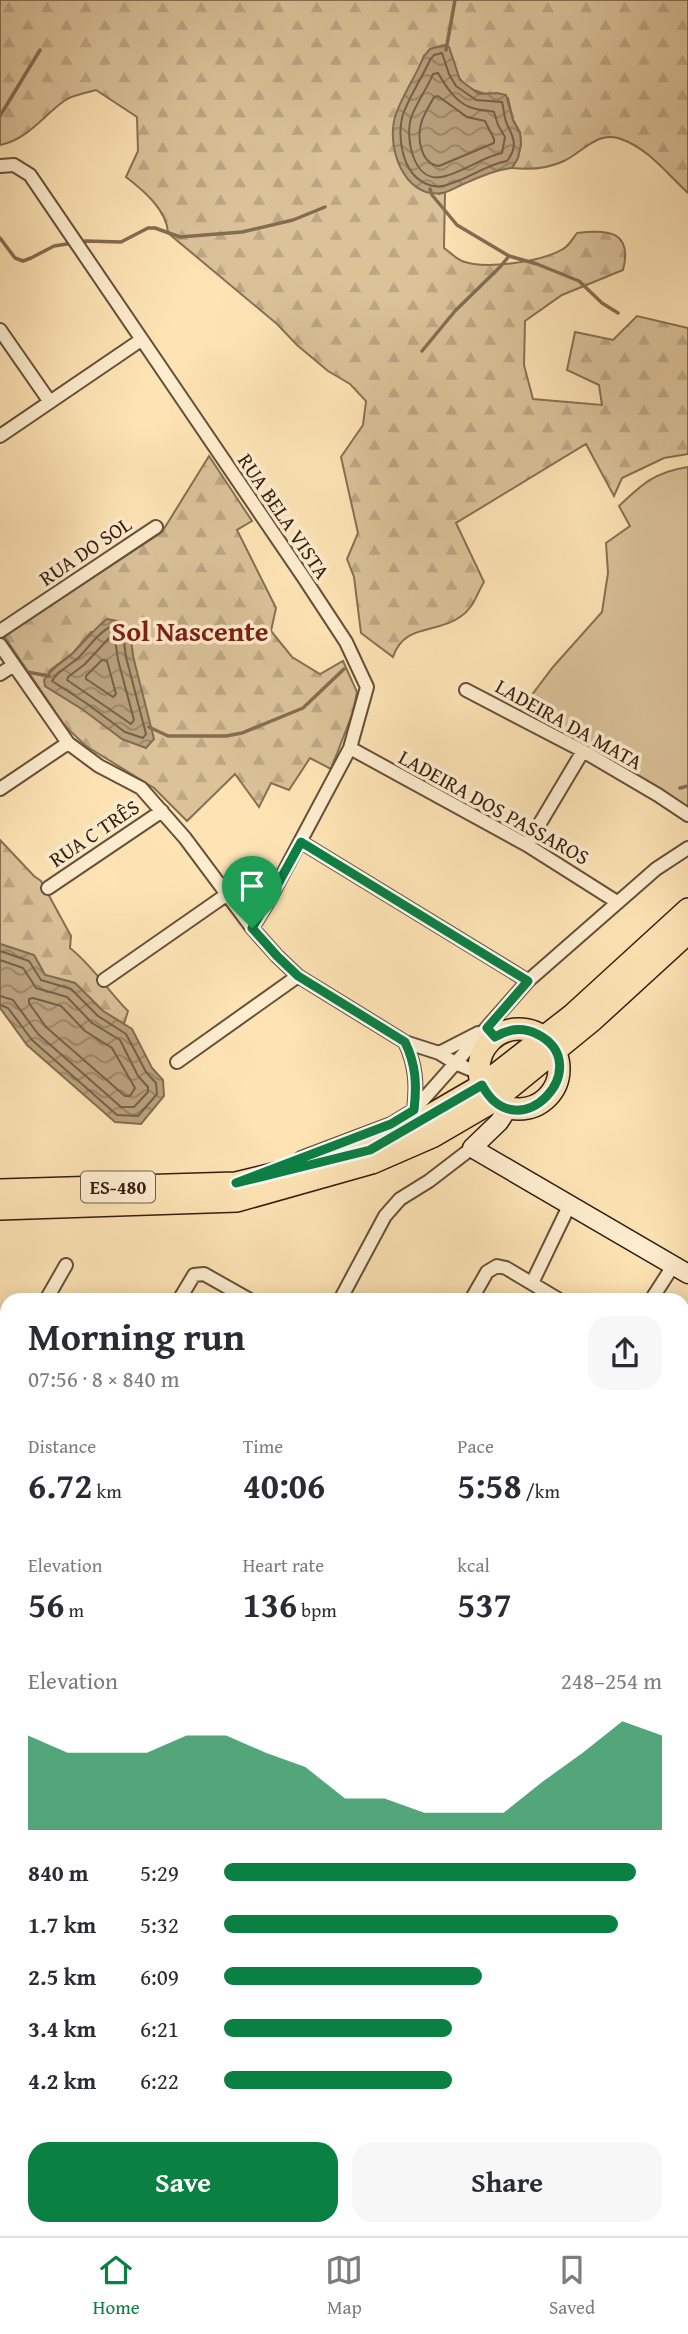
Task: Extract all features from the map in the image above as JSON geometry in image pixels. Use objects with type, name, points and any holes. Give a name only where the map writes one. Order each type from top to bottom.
[{"type":"main road","name":"ES-480","points":[[549,1045],[572,1015],[688,909]]},
{"type":"main road","name":"ES-480","points":[[0,1209],[237,1201],[372,1163],[434,1136],[549,1045],[633,985],[688,933]]},
{"type":"main road","points":[[517,1029],[529,1031],[549,1045],[558,1064],[558,1076],[549,1096],[530,1108],[491,1092],[482,1055],[491,1032],[517,1029]]},
{"type":"main road","name":"ES-480","points":[[0,1190],[236,1183],[370,1150],[491,1092]]},
{"type":"street","name":"RUA BELA VISTA","points":[[0,166],[15,166],[30,175],[346,642],[367,687],[350,748],[252,928]]},
{"type":"street","points":[[0,330],[50,402]]},
{"type":"street","points":[[0,436],[141,340]]},
{"type":"street","name":"RUA DO SOL","points":[[0,631],[156,527]]},
{"type":"street","points":[[0,645],[68,743],[99,766],[141,789],[185,838],[252,928],[298,976],[405,1042],[439,1053],[491,1092],[499,1122],[472,1148],[400,1199],[385,1216],[344,1293]]},
{"type":"street","points":[[0,674],[14,665]]},
{"type":"street","name":"LADEIRA DA MATA","points":[[466,690],[583,751],[688,815]]},
{"type":"street","points":[[0,789],[68,743]]},
{"type":"street","name":"LADEIRA DOS PASSAROS","points":[[350,748],[527,845],[617,902]]},
{"type":"street","points":[[527,845],[583,751]]},
{"type":"street","name":"RUA C TRÊS","points":[[48,888],[162,811]]},
{"type":"street","points":[[301,842],[528,981]]},
{"type":"street","points":[[236,1183],[391,1124],[414,1110],[455,1063],[491,1032],[528,981],[656,869],[688,848]]},
{"type":"street","points":[[104,980],[226,895]]},
{"type":"street","points":[[177,1062],[298,976]]},
{"type":"street","points":[[439,1053],[491,1032]]},
{"type":"street","points":[[405,1042],[415,1072],[414,1110]]},
{"type":"street","points":[[472,1148],[680,1270],[658,1293]]},
{"type":"street","points":[[532,1283],[570,1204]]},
{"type":"street","points":[[50,1293],[66,1265]]},
{"type":"street","points":[[475,1293],[487,1272],[501,1266],[547,1293]]},
{"type":"street","points":[[183,1293],[194,1275],[204,1274],[238,1293]]},
{"type":"green space","points":[[0,0],[688,0],[688,193],[640,149],[613,137],[605,137],[591,143],[571,157],[551,166],[512,168],[518,158],[521,144],[520,132],[513,120],[508,98],[481,93],[466,86],[460,80],[453,62],[424,56],[415,78],[439,194],[445,192],[444,248],[462,261],[498,265],[553,254],[567,246],[577,233],[599,232],[615,235],[624,247],[623,270],[562,295],[525,321],[524,365],[533,399],[602,405],[599,385],[567,370],[575,332],[613,340],[637,316],[688,328],[688,454],[664,458],[622,478],[614,496],[586,444],[456,523],[484,582],[465,613],[451,622],[413,634],[398,646],[393,657],[361,633],[354,577],[347,559],[358,533],[341,457],[363,425],[366,401],[350,384],[328,371],[277,324],[168,233],[159,209],[126,177],[138,151],[137,117],[96,90],[67,99],[27,133],[0,145]]},
{"type":"green space","points":[[209,456],[252,521],[237,530],[276,608],[271,631],[292,657],[320,674],[343,661],[357,692],[353,712],[331,769],[310,758],[289,790],[271,783],[259,807],[235,774],[187,821],[154,788],[86,746],[65,726],[4,636],[162,532]],"holes":[[[91,632],[130,632],[133,656],[82,709],[45,686],[50,670],[73,653]]]},
{"type":"green space","points":[[688,467],[688,818],[649,784],[522,708],[553,667],[602,612],[608,573],[606,543],[630,526],[619,506],[650,480]]},
{"type":"green space","points":[[0,840],[41,881],[71,936],[70,948],[86,962],[128,1011],[124,1024],[103,1011],[75,983],[45,975],[34,955],[0,944]]},
{"type":"water","points":[[444,45],[449,47],[460,80],[479,94],[506,95],[520,133],[521,144],[518,158],[512,168],[444,192],[428,193],[407,179],[400,167],[395,154],[393,126],[399,107],[424,56],[430,49]]},
{"type":"water","points":[[107,619],[122,622],[130,632],[133,656],[154,739],[146,748],[122,739],[45,686],[44,680],[51,672]]},
{"type":"water","points":[[0,944],[34,955],[45,975],[75,983],[103,1011],[132,1029],[152,1068],[163,1080],[164,1096],[141,1124],[115,1122],[27,1045],[0,1008]]},
{"type":"waterway","points":[[446,50],[455,0]]},
{"type":"waterway","points":[[0,116],[40,50]]},
{"type":"waterway","points":[[430,189],[457,225],[509,256],[579,281],[602,303],[618,313]]},
{"type":"waterway","points":[[0,238],[15,258],[23,261],[54,246],[86,241],[121,242],[148,228],[180,237],[242,232],[293,220],[325,207]]},
{"type":"waterway","points":[[422,351],[455,311],[509,256]]},
{"type":"waterway","points":[[149,727],[168,736],[226,736],[242,733],[303,708],[344,669]]},
{"type":"waterway","points":[[22,671],[49,676]]},
{"type":"waterway","points":[[680,788],[688,786]]},
{"type":"district","name":"Sol Nascente","points":[[190,630]]},
{"type":"route","points":[[301,842],[528,981],[487,1028],[495,1037],[517,1029],[544,1038],[553,1049],[558,1064],[554,1089],[538,1105],[517,1110],[497,1103],[482,1085],[370,1150],[236,1183],[391,1124],[414,1110],[416,1087],[415,1072],[405,1042],[298,976],[252,928],[301,842]]}]
